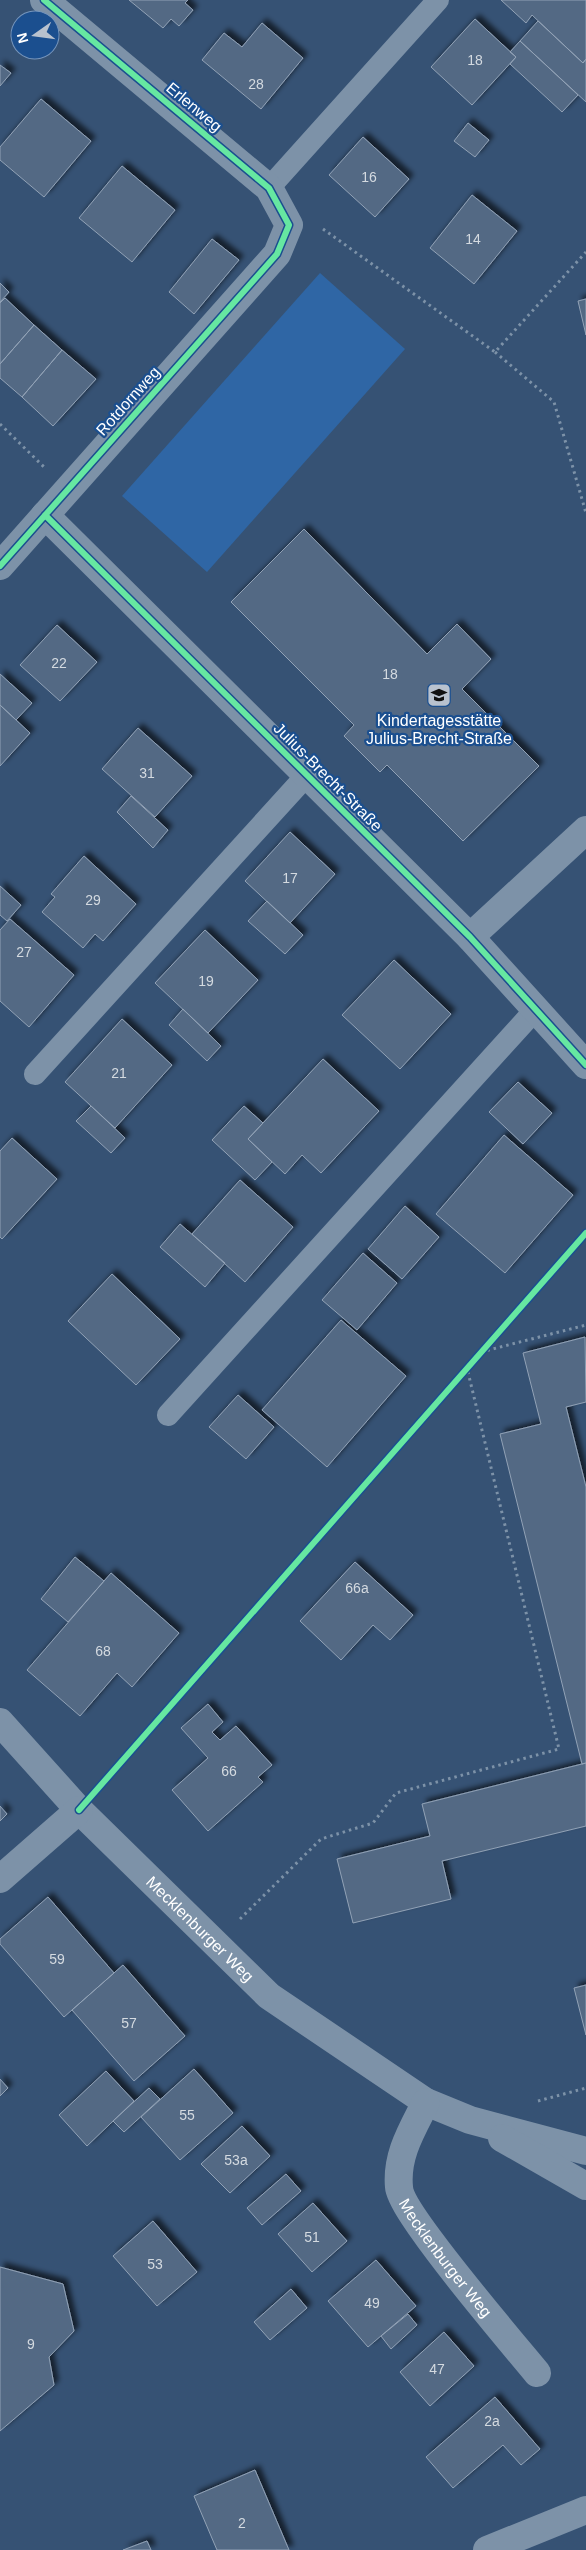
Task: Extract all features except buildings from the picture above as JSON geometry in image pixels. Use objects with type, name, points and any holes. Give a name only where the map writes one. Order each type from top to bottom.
[{"type":"street","name":"Erlenweg","points":[[44,0],[269,188],[289,225]]},
{"type":"street","name":"Rotdornweg","points":[[0,566],[278,254],[289,225]]},
{"type":"street","name":"Julius-Brecht-Straße","points":[[45,515],[470,937],[586,1064]]},
{"type":"street","points":[[470,937],[586,830]]},
{"type":"street","name":"Mecklenburger Weg","points":[[0,1722],[79,1810],[268,1996],[426,2102],[470,2120],[586,2151]]},
{"type":"street","points":[[0,1879],[79,1810]]},
{"type":"street","name":"Mecklenburger Weg","points":[[426,2102],[402,2148],[398,2189],[414,2219],[537,2373]]},
{"type":"street","name":"Mecklenburger Weg","points":[[470,2120],[586,2186]]},
{"type":"street","points":[[487,2550],[586,2510]]},
{"type":"lane","points":[[269,188],[438,0]]},
{"type":"lane","points":[[35,1074],[306,776]]},
{"type":"lane","points":[[168,1415],[536,1009]]},
{"type":"path","points":[[289,225],[313,222],[495,352],[554,402],[586,513]]},
{"type":"path","points":[[495,352],[586,252]]},
{"type":"path","points":[[0,424],[67,490]]},
{"type":"path","points":[[481,1352],[586,1325]]},
{"type":"path","points":[[215,1944],[321,1839],[373,1823],[396,1793],[559,1749],[467,1368]]},
{"type":"shaded area","points":[[320,273],[405,349],[207,572],[122,496]]},
{"type":"cycle path","points":[[0,566],[277,254],[289,225],[269,188],[44,0]]},
{"type":"cycle path","points":[[45,515],[470,937],[586,1065]]},
{"type":"cycle path","points":[[79,1810],[586,1233]]},
{"type":"place","name":"Kindertagesstätte Julius-Brecht-Straße","points":[[439,695]]}]
